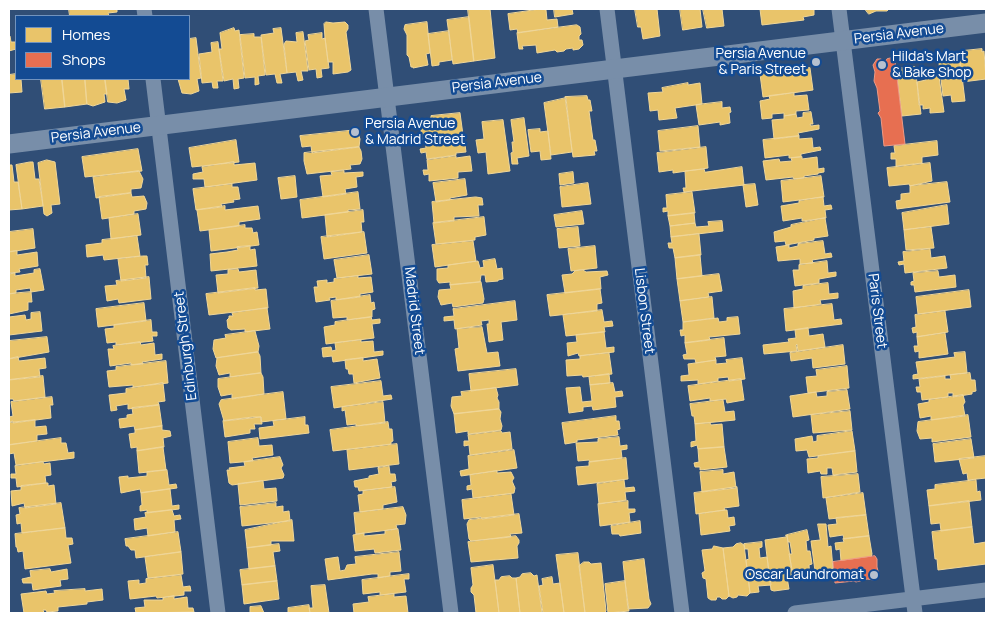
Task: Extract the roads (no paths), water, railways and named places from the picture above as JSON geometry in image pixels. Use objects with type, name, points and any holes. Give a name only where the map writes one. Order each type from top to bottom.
[{"type":"street","name":"Madrid Street","points":[[376,9],[451,613]]},
{"type":"street","name":"Lisbon Street","points":[[607,9],[682,613]]},
{"type":"street","name":"Paris Street","points":[[839,9],[914,606]]},
{"type":"street","name":"Persia Avenue","points":[[9,144],[986,23]]},
{"type":"street","name":"Edinburgh Street","points":[[153,80],[218,613]]},
{"type":"street","points":[[795,613],[914,606],[986,590]]},
{"type":"place","name":"Persia Avenue & Paris Street","points":[[816,62]]},
{"type":"place","name":"Hilda's Mart & Bake Shop","points":[[882,65]]},
{"type":"place","name":"Persia Avenue & Madrid Street","points":[[355,132]]},
{"type":"place","name":"Oscar Laundromat","points":[[874,575]]}]
